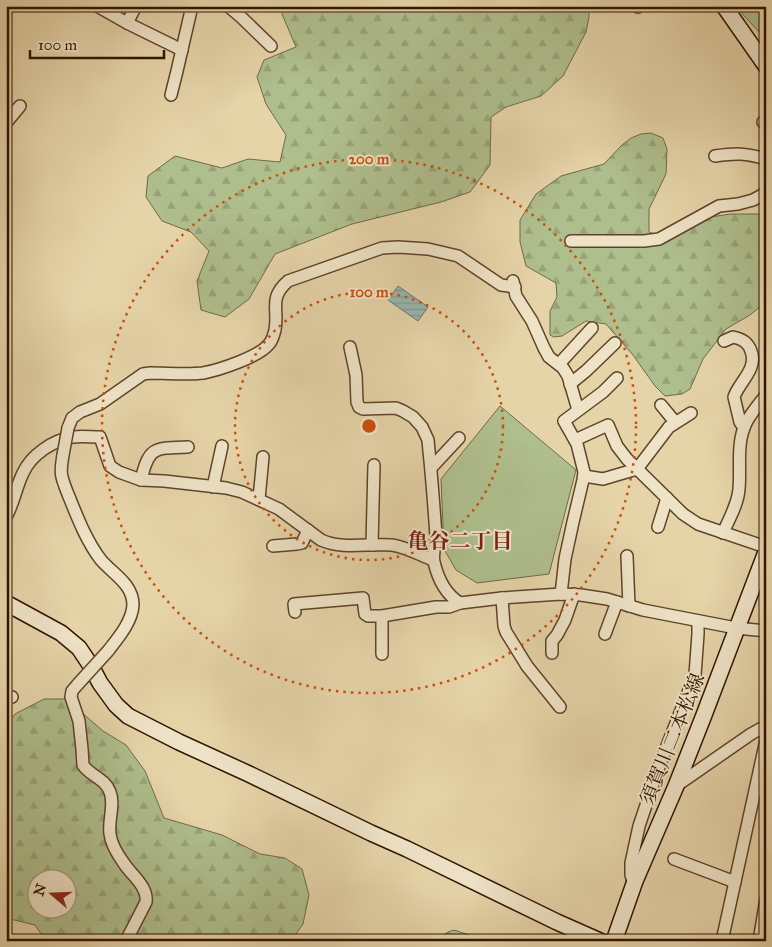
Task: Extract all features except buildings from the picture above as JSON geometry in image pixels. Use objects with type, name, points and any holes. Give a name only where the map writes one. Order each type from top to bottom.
[{"type":"street","points":[[97,6],[182,50]]},
{"type":"street","points":[[128,23],[136,6]]},
{"type":"street","points":[[170,95],[192,6]]},
{"type":"street","points":[[228,6],[271,46]]},
{"type":"street","points":[[724,6],[766,66]]},
{"type":"street","points":[[6,123],[20,106]]},
{"type":"street","points":[[716,156],[738,153],[766,159]]},
{"type":"street","points":[[571,241],[659,240],[720,206],[753,200],[766,193]]},
{"type":"street","points":[[126,941],[146,902],[146,895],[142,886],[123,863],[110,835],[110,792],[104,782],[89,772],[83,765],[79,721],[71,697],[72,691],[108,651],[124,629],[133,607],[131,593],[126,584],[100,558],[81,527],[62,477],[63,455],[68,428],[72,418],[80,412],[100,404],[143,374],[150,372],[208,372],[236,363],[259,352],[270,344],[275,329],[276,296],[288,281],[382,248],[398,247],[428,249],[458,256],[501,285],[514,284],[516,296],[532,321],[549,357],[559,364],[568,376],[578,410]]},
{"type":"street","points":[[559,364],[592,328]]},
{"type":"street","points":[[724,341],[733,337],[743,340],[750,348],[752,355],[753,361],[750,368],[734,397],[740,422],[744,428]]},
{"type":"street","points":[[570,384],[615,343]]},
{"type":"street","points":[[350,347],[360,407],[363,410],[396,408],[403,411],[413,417],[422,427],[428,440],[436,539],[433,560],[441,584],[450,597],[460,603]]},
{"type":"street","points":[[560,594],[567,550],[584,476],[577,444],[564,421],[603,392],[617,378]]},
{"type":"street","points":[[723,533],[739,491],[740,449],[744,428],[755,408],[766,395]]},
{"type":"street","points":[[661,405],[675,422]]},
{"type":"street","points":[[584,476],[603,479],[637,469],[669,428],[675,422],[691,413]]},
{"type":"street","points":[[575,440],[608,425],[617,446],[627,459],[683,514],[698,524],[766,547]]},
{"type":"street","points":[[6,517],[23,472],[38,454],[53,444],[72,437],[100,437],[110,466],[119,472],[141,480],[226,488],[242,492],[279,509],[327,543],[399,547],[433,560]]},
{"type":"street","points":[[431,468],[459,438]]},
{"type":"street","points":[[141,480],[147,460],[154,451],[160,448],[188,446]]},
{"type":"street","points":[[213,487],[222,446]]},
{"type":"street","points":[[259,499],[263,457]]},
{"type":"street","points":[[372,545],[374,465]]},
{"type":"street","points":[[658,527],[667,498]]},
{"type":"street","points":[[273,546],[302,543],[308,530]]},
{"type":"street","name":"須賀川二本松線","points":[[614,941],[635,881],[676,786],[766,552]]},
{"type":"street","points":[[627,556],[629,606]]},
{"type":"street","points":[[552,653],[552,641],[566,620],[574,594]]},
{"type":"street","points":[[295,612],[294,604],[363,598],[365,614],[368,616],[382,616],[436,607],[449,608],[460,603],[502,598],[574,594],[607,599],[643,610],[736,628],[766,631]]},
{"type":"street","points":[[502,598],[506,632],[527,666],[560,707]]},
{"type":"street","points":[[605,634],[617,602]]},
{"type":"street","points":[[6,603],[61,633],[79,648],[100,683],[116,705],[128,716],[295,798],[600,941]]},
{"type":"street","points":[[382,616],[382,654]]},
{"type":"street","points":[[635,881],[631,875],[631,863],[639,826],[661,761],[695,675],[698,620]]},
{"type":"street","points":[[676,786],[750,734],[766,728]]},
{"type":"street","points":[[722,941],[766,740]]},
{"type":"street","points":[[674,859],[735,882]]},
{"type":"street","points":[[759,941],[766,899]]},
{"type":"green space","points":[[283,6],[589,6],[589,17],[586,32],[563,76],[541,96],[506,107],[491,117],[490,165],[470,192],[441,202],[352,224],[275,254],[249,299],[225,317],[201,310],[197,281],[209,251],[191,232],[162,221],[146,197],[148,176],[175,156],[222,168],[248,159],[280,162],[286,135],[266,104],[257,77],[264,60],[296,47],[282,14]]},
{"type":"green space","points":[[735,6],[755,6],[766,16],[766,37],[759,32]]},
{"type":"green space","points":[[651,133],[663,138],[667,149],[666,174],[649,209],[649,232],[657,235],[698,219],[730,214],[766,214],[766,302],[750,315],[726,329],[703,359],[690,389],[682,394],[665,396],[606,324],[586,321],[562,336],[554,337],[550,335],[550,311],[557,297],[556,283],[526,266],[520,242],[520,220],[536,194],[561,176],[604,164],[631,138]]},
{"type":"green space","points":[[500,406],[576,470],[549,574],[477,583],[456,570],[444,549],[441,479]]},
{"type":"green space","points":[[44,699],[66,699],[103,731],[126,745],[145,771],[164,818],[222,835],[260,854],[285,858],[302,869],[309,895],[303,924],[289,941],[232,941],[226,935],[218,937],[215,941],[141,941],[141,935],[129,926],[120,941],[46,941],[35,925],[6,918],[6,728],[15,714]]},
{"type":"green space","points":[[454,930],[483,941],[440,941],[442,937]]},
{"type":"water","points":[[398,286],[428,307],[418,321],[388,300]]},
{"type":"district","name":"亀谷二丁目","points":[[460,541]]}]
